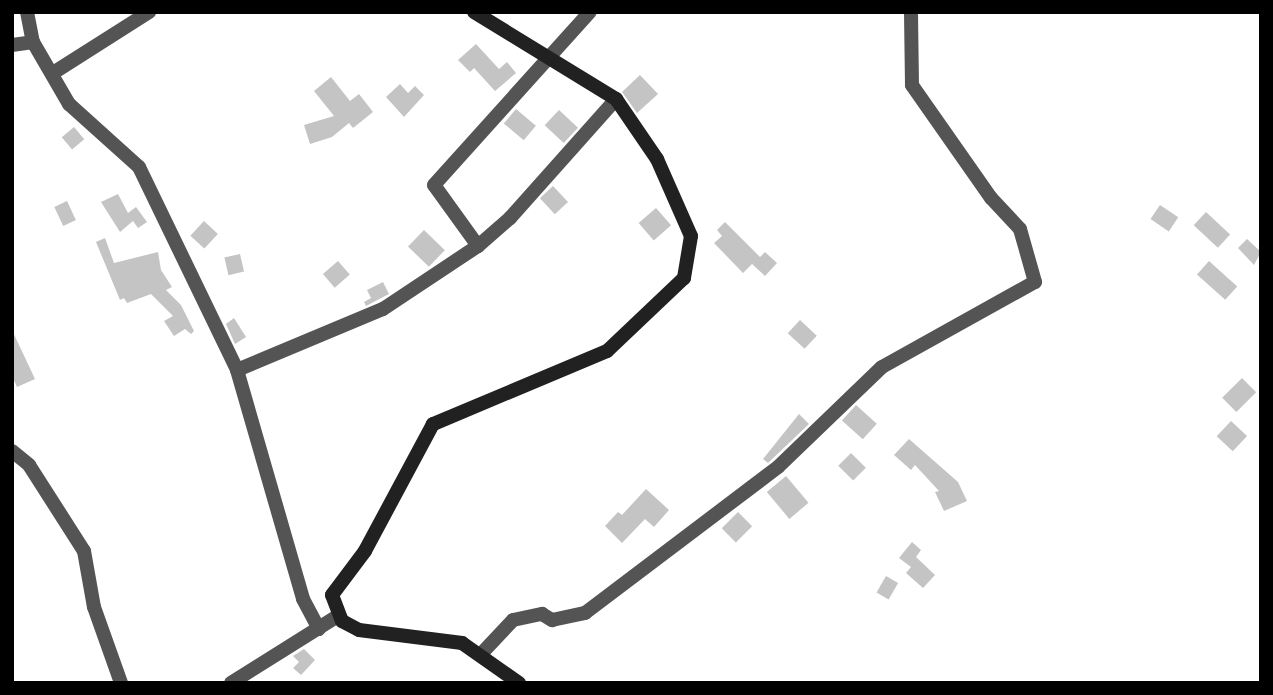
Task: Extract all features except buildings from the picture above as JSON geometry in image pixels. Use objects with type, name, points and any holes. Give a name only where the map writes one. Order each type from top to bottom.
[{"type":"main road","points":[[474,12],[616,99],[657,159],[685,217],[691,236],[684,278],[607,351],[433,424],[365,551],[332,595],[338,616],[359,630],[461,643],[482,653],[519,683]]},
{"type":"street","points":[[27,12],[33,42],[54,73],[69,104],[139,167],[237,370],[303,599],[319,629]]},
{"type":"street","points":[[54,73],[149,12]]},
{"type":"street","points":[[478,246],[434,185],[553,58],[590,12]]},
{"type":"street","points":[[482,653],[513,620],[542,614],[552,620],[585,613],[778,467],[881,367],[1035,282],[1020,229],[991,198],[912,85],[911,12]]},
{"type":"street","points":[[12,45],[33,42]]},
{"type":"street","points":[[237,370],[383,309],[478,246],[510,218],[616,99]]},
{"type":"street","points":[[12,451],[29,465],[84,551],[94,607],[121,683]]},
{"type":"street","points":[[231,683],[338,616]]}]
